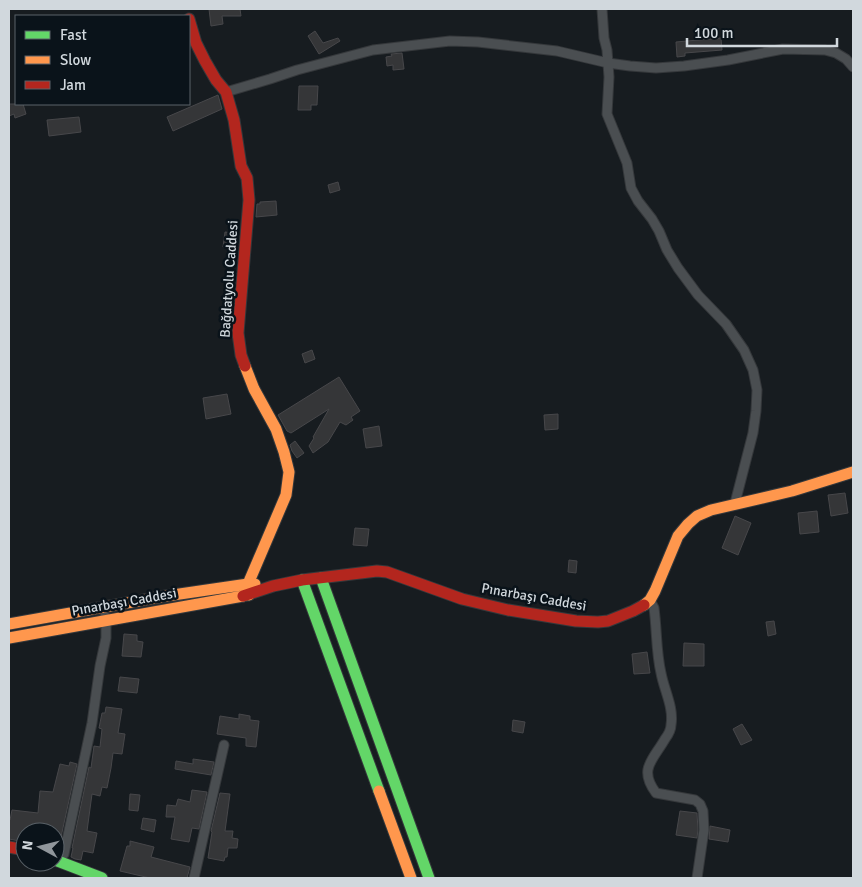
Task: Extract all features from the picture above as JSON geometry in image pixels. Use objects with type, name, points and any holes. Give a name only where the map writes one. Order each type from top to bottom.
[{"type":"street","points":[[602,9],[609,77],[607,114],[627,163],[631,188],[652,219],[678,268],[698,295],[726,324],[744,350],[753,370],[757,390],[753,433],[735,503]]},
{"type":"street","name":"Bağdatyolu Caddesi","points":[[190,24],[196,43],[205,61],[216,80],[226,92],[234,120],[241,166],[247,178],[249,200],[238,333],[246,370],[276,429],[289,472],[286,495],[249,590]]},
{"type":"street","points":[[226,92],[270,80],[297,70],[373,50],[450,41],[478,42],[557,51],[608,63],[656,68],[728,60],[783,49],[825,50],[836,53],[846,59],[853,67]]},
{"type":"street","points":[[697,878],[704,830],[703,811],[700,804],[695,800],[656,793],[649,782],[647,772],[648,765],[672,726],[671,712],[661,674],[654,608],[650,600],[656,591],[678,536],[692,520],[701,514],[735,503],[812,486],[853,472]]},
{"type":"street","name":"Pınarbaşı Caddesi","points":[[9,638],[302,580],[377,571],[387,572],[462,599],[508,610],[576,621],[608,621],[633,611],[650,600]]},
{"type":"street","points":[[320,578],[429,878]]},
{"type":"street","points":[[302,580],[411,878]]},
{"type":"street","name":"Pınarbaşı Caddesi","points":[[9,624],[166,596],[249,590]]},
{"type":"street","points":[[65,849],[92,723],[106,638],[106,620],[102,607]]},
{"type":"street","points":[[194,878],[224,745]]},
{"type":"street","points":[[65,864],[102,878]]},
{"type":"building","points":[[209,9],[240,9],[241,16],[222,16],[223,24],[211,26]]},
{"type":"building","points":[[315,31],[323,43],[338,38],[340,41],[319,54],[308,36]]},
{"type":"building","points":[[721,38],[722,50],[685,53],[685,56],[677,57],[676,42]]},
{"type":"building","points":[[402,53],[404,69],[393,70],[393,65],[387,66],[386,57],[392,56],[391,54]]},
{"type":"building","points":[[299,86],[318,86],[317,105],[311,105],[311,110],[298,110]]},
{"type":"building","points":[[218,95],[222,109],[173,131],[167,117]]},
{"type":"building","points":[[9,104],[23,105],[26,114],[15,118],[14,114],[9,116]]},
{"type":"building","points":[[79,117],[81,132],[49,136],[47,120]]},
{"type":"building","points":[[338,182],[340,190],[330,193],[328,185]]},
{"type":"building","points":[[276,201],[277,215],[256,217],[257,204],[260,204],[260,202]]},
{"type":"building","points":[[225,232],[234,233],[231,248],[223,247]]},
{"type":"building","points":[[312,350],[315,359],[305,363],[302,354]]},
{"type":"building","points":[[339,377],[360,411],[351,417],[353,420],[346,425],[340,422],[328,442],[313,453],[309,446],[329,409],[291,433],[287,431],[278,415]]},
{"type":"building","points":[[227,394],[231,414],[206,419],[203,398]]},
{"type":"building","points":[[558,414],[558,429],[545,430],[544,415]]},
{"type":"building","points":[[379,426],[382,446],[366,448],[363,429]]},
{"type":"building","points":[[295,441],[304,453],[297,458],[290,445]]},
{"type":"building","points":[[845,493],[848,513],[831,516],[828,495]]},
{"type":"building","points":[[817,511],[819,532],[800,534],[798,513]]},
{"type":"building","points":[[735,516],[751,523],[738,555],[722,548]]},
{"type":"building","points":[[355,528],[369,529],[367,546],[353,545]]},
{"type":"building","points":[[569,560],[577,561],[576,573],[568,572]]},
{"type":"building","points":[[774,621],[776,634],[768,636],[766,622]]},
{"type":"building","points":[[124,634],[137,635],[137,641],[143,642],[141,657],[122,656]]},
{"type":"building","points":[[684,643],[704,644],[704,666],[683,666]]},
{"type":"building","points":[[647,652],[650,673],[634,674],[632,654]]},
{"type":"building","points":[[120,677],[139,679],[137,693],[118,691]]},
{"type":"building","points":[[106,707],[122,709],[118,733],[125,734],[122,754],[113,753],[107,788],[102,787],[100,796],[92,794],[87,831],[97,833],[93,853],[83,851],[81,860],[75,859],[71,857],[72,848],[89,767],[91,768],[94,746],[100,747],[102,729],[99,728],[102,713],[105,713]]},
{"type":"building","points":[[239,714],[250,716],[250,720],[259,721],[256,747],[246,746],[246,738],[217,734],[220,716],[239,719]]},
{"type":"building","points":[[513,720],[525,722],[523,733],[512,731]]},
{"type":"building","points":[[742,724],[752,740],[741,745],[733,729]]},
{"type":"building","points":[[193,759],[214,762],[211,775],[175,769],[176,761],[193,764]]},
{"type":"building","points":[[70,762],[77,764],[64,822],[15,822],[15,840],[9,839],[9,820],[12,810],[38,813],[40,791],[53,792],[60,764],[69,766]]},
{"type":"building","points":[[192,790],[207,792],[199,829],[192,828],[189,842],[171,839],[175,817],[166,817],[167,805],[176,806],[178,799],[190,802]]},
{"type":"building","points":[[220,793],[230,794],[225,831],[233,831],[232,838],[238,839],[237,848],[228,848],[227,857],[225,857],[224,861],[208,858],[211,831]]},
{"type":"building","points":[[130,794],[140,795],[138,811],[129,810]]},
{"type":"building","points":[[680,811],[697,813],[697,838],[676,835]]},
{"type":"building","points":[[143,818],[156,820],[154,832],[141,829]]},
{"type":"building","points":[[710,826],[730,830],[728,842],[709,839]]},
{"type":"building","points":[[130,841],[154,847],[151,857],[190,867],[187,878],[150,878],[120,871],[127,846],[130,846]]},
{"type":"traffic: fast","points":[[321,578],[429,878]]},
{"type":"traffic: fast","points":[[302,580],[379,791]]},
{"type":"traffic: fast","points":[[65,864],[102,878]]},
{"type":"traffic: slow","points":[[245,366],[254,389],[276,429],[289,472],[286,495],[248,584],[249,595]]},
{"type":"traffic: slow","points":[[644,605],[650,600],[655,591],[678,536],[697,516],[711,510],[792,491],[853,472]]},
{"type":"traffic: slow","points":[[9,624],[166,596],[255,584]]},
{"type":"traffic: slow","points":[[9,638],[243,596]]},
{"type":"traffic: slow","points":[[379,791],[411,878]]},
{"type":"traffic: jam","points":[[190,22],[196,43],[205,61],[216,80],[226,92],[234,120],[241,166],[247,178],[249,200],[238,333],[241,355],[245,366]]},
{"type":"traffic: jam","points":[[243,596],[273,586],[302,580],[377,571],[387,572],[462,599],[508,610],[576,621],[608,621],[644,605]]},
{"type":"traffic: jam","points":[[9,847],[15,848]]}]
